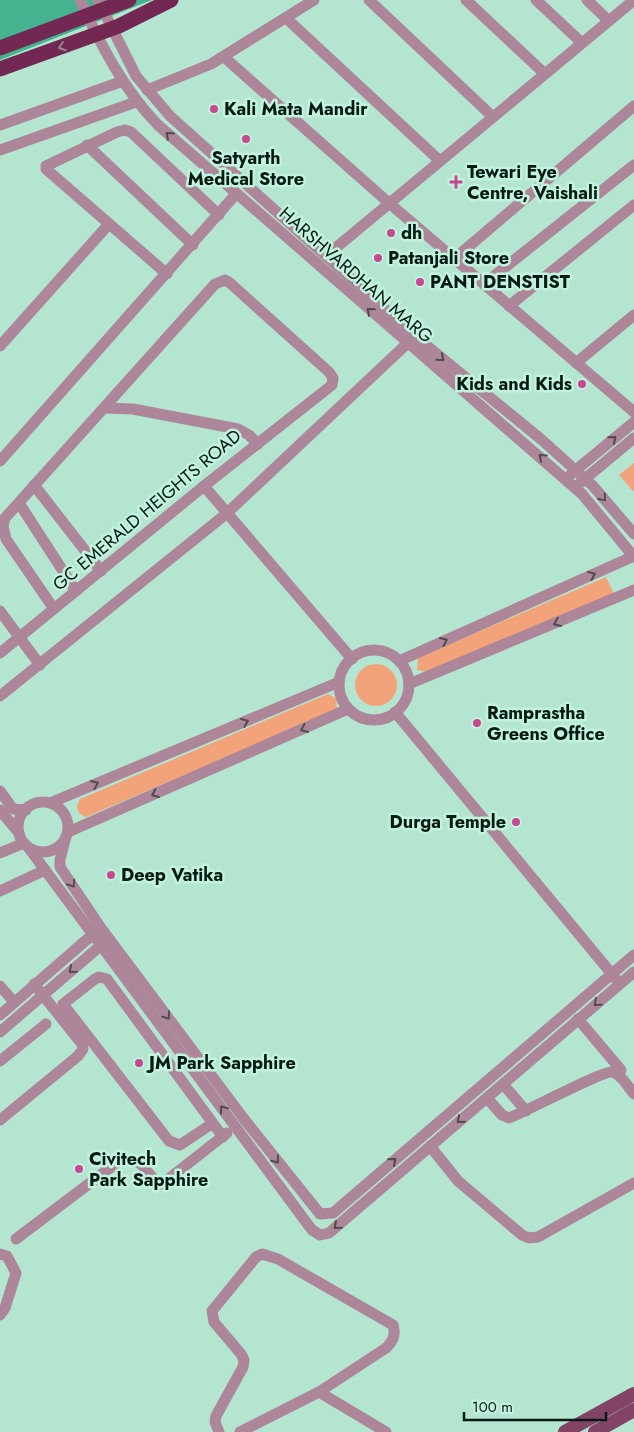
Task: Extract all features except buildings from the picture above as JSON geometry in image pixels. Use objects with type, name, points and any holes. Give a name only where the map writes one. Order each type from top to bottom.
[{"type":"highway","points":[[0,48],[129,0]]},
{"type":"highway","points":[[0,69],[119,26],[171,0]]},
{"type":"main road","points":[[566,1432],[634,1394]]},
{"type":"main road","points":[[595,1432],[634,1410]]},
{"type":"street","name":"HARSHVARDHAN MARG","points":[[80,0],[105,54],[136,102],[158,125],[236,194],[411,340],[575,487],[634,557]]},
{"type":"street","name":"HARSHVARDHAN MARG","points":[[98,0],[120,46],[147,90],[170,116],[326,256],[411,340],[542,440],[576,470],[634,534]]},
{"type":"street","points":[[147,90],[199,70],[224,57],[314,0]]},
{"type":"street","points":[[370,0],[493,117]]},
{"type":"street","points":[[466,0],[545,74]]},
{"type":"street","points":[[536,0],[582,44]]},
{"type":"street","points":[[587,0],[609,21]]},
{"type":"street","points":[[326,256],[634,0]]},
{"type":"street","points":[[286,18],[440,161]]},
{"type":"street","points":[[224,57],[389,203],[634,412]]},
{"type":"street","points":[[0,124],[123,80]]},
{"type":"street","points":[[0,150],[136,102]]},
{"type":"street","points":[[454,259],[634,106]]},
{"type":"street","points":[[167,274],[46,169],[49,162],[125,130],[131,132],[219,215]]},
{"type":"street","points":[[87,146],[193,245]]},
{"type":"street","points":[[484,284],[634,165]]},
{"type":"street","points":[[0,461],[193,245],[236,194]]},
{"type":"street","points":[[509,306],[634,205]]},
{"type":"street","points":[[0,346],[109,224]]},
{"type":"street","points":[[54,609],[4,533],[5,518],[106,408],[215,284],[225,280],[333,378],[332,385],[328,389],[258,444]]},
{"type":"street","points":[[576,363],[634,315]]},
{"type":"street","points":[[0,696],[226,514],[411,340]]},
{"type":"street","name":"GC EMERALD HEIGHTS ROAD","points":[[0,653],[100,570],[258,444],[248,434],[238,429],[133,409],[106,408]]},
{"type":"street","points":[[566,479],[634,422]]},
{"type":"street","points":[[575,487],[634,438]]},
{"type":"street","points":[[34,486],[100,570]]},
{"type":"street","points":[[204,486],[352,659]]},
{"type":"street","points":[[19,503],[76,591]]},
{"type":"street","points":[[399,661],[634,557]]},
{"type":"street","points":[[409,684],[634,590]]},
{"type":"street","points":[[0,611],[40,665]]},
{"type":"street","points":[[373,650],[390,654],[399,661],[406,672],[409,684],[407,697],[402,707],[382,719],[371,720],[355,715],[348,709],[340,692],[339,682],[344,667],[352,659],[358,654],[373,650]]},
{"type":"street","points":[[50,803],[339,682]]},
{"type":"street","points":[[97,931],[60,867],[60,860],[67,836],[66,816],[50,803],[43,802],[26,810],[21,815],[18,826],[24,841],[42,852],[49,852],[57,849],[67,836],[348,709]]},
{"type":"street","points":[[395,712],[620,984]]},
{"type":"street","points":[[0,791],[13,809],[26,810]]},
{"type":"street","points":[[0,810],[45,870],[97,931],[240,1123],[312,1230],[320,1235],[329,1233],[634,972]]},
{"type":"street","points":[[0,853],[24,841]]},
{"type":"street","points":[[0,891],[45,870]]},
{"type":"street","points":[[0,1015],[97,931]]},
{"type":"street","points":[[0,1032],[105,942]]},
{"type":"street","points":[[240,1123],[320,1214],[333,1213],[634,955]]},
{"type":"street","points":[[213,1123],[180,1145],[169,1141],[63,1004],[95,979],[104,977],[107,979],[213,1123],[223,1137]]},
{"type":"street","points":[[0,1120],[78,1056],[83,1049],[82,1044],[34,984]]},
{"type":"street","points":[[0,986],[14,1002]]},
{"type":"street","points":[[578,1019],[620,1070]]},
{"type":"street","points":[[0,1061],[46,1024]]},
{"type":"street","points":[[487,1098],[506,1118],[608,1073],[617,1074],[634,1094]]},
{"type":"street","points":[[503,1084],[526,1110]]},
{"type":"street","points":[[16,1239],[119,1161],[125,1159],[140,1162],[156,1181],[162,1184],[240,1123]]},
{"type":"street","points":[[430,1146],[466,1189],[522,1235],[529,1238],[538,1237],[634,1183]]},
{"type":"street","points":[[409,1148],[417,1157]]},
{"type":"street","points":[[0,1254],[7,1256],[16,1273],[5,1308],[0,1315]]},
{"type":"street","points":[[219,1432],[215,1422],[216,1416],[243,1367],[244,1360],[214,1322],[212,1311],[256,1257],[262,1254],[278,1259],[393,1325],[395,1333],[392,1342],[386,1348],[319,1392],[240,1432]]},
{"type":"street","points":[[319,1392],[386,1432]]},
{"type":"shaded area","points":[[0,0],[152,0],[0,60]]},
{"type":"shaded area","points":[[634,463],[634,492],[619,475]]},
{"type":"shaded area","points":[[606,577],[614,594],[428,672],[417,670],[418,658],[422,656]]},
{"type":"shaded area","points":[[380,664],[388,667],[394,673],[397,685],[394,697],[388,703],[372,706],[364,703],[358,697],[355,681],[358,673],[364,667]]},
{"type":"shaded area","points":[[328,694],[336,698],[337,710],[86,817],[78,810],[80,799]]},
{"type":"place","name":"Kali Mata Mandir","points":[[214,109]]},
{"type":"place","name":"Satyarth Medical Store","points":[[246,139]]},
{"type":"place","name":"Tewari Eye Centre, Vaishali","points":[[456,182]]},
{"type":"place","name":"dh","points":[[391,233]]},
{"type":"place","name":"Patanjali Store","points":[[378,258]]},
{"type":"place","name":"PANT DENSTIST","points":[[420,282]]},
{"type":"place","name":"Kids and Kids","points":[[582,384]]},
{"type":"place","name":"Ramprastha Greens Office","points":[[477,723]]},
{"type":"place","name":"Durga Temple","points":[[516,822]]},
{"type":"place","name":"Deep Vatika","points":[[111,875]]},
{"type":"place","name":"JM Park Sapphire","points":[[139,1063]]},
{"type":"place","name":"Civitech Park Sapphire","points":[[79,1169]]}]
